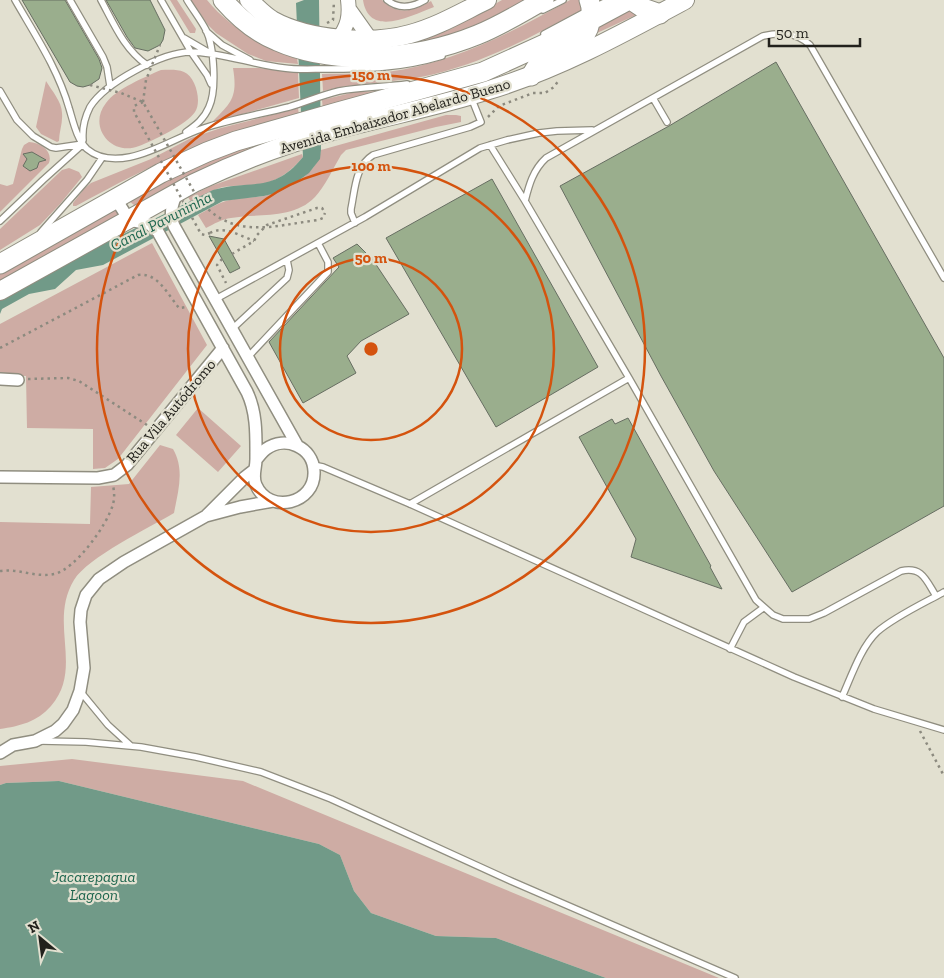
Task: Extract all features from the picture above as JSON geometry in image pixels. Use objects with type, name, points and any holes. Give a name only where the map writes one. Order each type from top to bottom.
[{"type":"highway","points":[[223,0],[260,32],[277,41],[292,38],[332,44],[371,58],[416,53],[476,35],[541,7]]},
{"type":"highway","points":[[630,0],[643,8],[660,14]]},
{"type":"highway","name":"Avenida Embaixador Abelardo Bueno","points":[[0,264],[161,173],[207,152],[293,124],[337,120],[483,72],[591,10],[630,0]]},
{"type":"highway","points":[[531,76],[539,63],[578,43],[584,37],[589,30],[591,10]]},
{"type":"main road","points":[[249,0],[292,38]]},
{"type":"main road","name":"Avenida Embaixador Abelardo Bueno","points":[[337,120],[470,96],[531,76],[592,49],[685,0]]},
{"type":"main road","points":[[332,44],[389,39],[429,28],[482,1]]},
{"type":"main road","name":"Avenida Embaixador Abelardo Bueno","points":[[0,291],[128,220],[174,201],[293,124]]},
{"type":"street","points":[[332,44],[346,30],[349,5]]},
{"type":"street","points":[[349,5],[371,40]]},
{"type":"street","points":[[116,199],[128,220],[146,223],[158,232],[247,392],[254,410],[257,487],[263,495],[273,501]]},
{"type":"street","points":[[174,201],[172,222],[182,242],[297,446]]},
{"type":"street","name":"Rua Vila Autódromo","points":[[109,476],[120,471],[127,464],[223,348]]},
{"type":"street","points":[[0,379],[18,380]]},
{"type":"street","points":[[0,753],[13,745],[35,741],[55,731],[63,724],[73,710],[80,691],[84,668],[80,616],[82,604],[98,579],[206,516],[240,506],[273,501],[292,502],[304,495],[312,484],[314,477],[313,465],[306,452],[297,446],[283,443],[272,445],[261,453],[255,465],[245,477],[206,516]]},
{"type":"street","points":[[0,477],[98,478],[109,476]]},
{"type":"street","points":[[0,742],[13,745]]},
{"type":"lane","points":[[15,0],[61,82],[83,144],[88,150],[102,158],[131,157],[205,127],[293,124],[339,91],[415,83]]},
{"type":"lane","points":[[70,0],[103,57],[107,67],[110,86]]},
{"type":"lane","points":[[101,0],[125,45],[132,54],[148,64]]},
{"type":"lane","points":[[161,0],[191,52],[207,75],[213,94]]},
{"type":"lane","points":[[187,0],[206,30],[222,45],[257,64]]},
{"type":"lane","points":[[388,0],[392,4],[400,6],[413,6],[425,0]]},
{"type":"lane","points":[[541,7],[563,0]]},
{"type":"lane","points":[[540,36],[609,0]]},
{"type":"lane","points":[[180,136],[199,123],[211,105],[213,94],[212,54],[206,30]]},
{"type":"lane","points":[[525,201],[529,185],[539,164],[560,149],[763,36],[783,33],[803,39],[810,45],[944,278]]},
{"type":"lane","points":[[183,38],[212,54]]},
{"type":"lane","points":[[0,221],[83,144],[83,129],[88,112],[100,94],[110,86],[159,58],[191,52],[212,54],[286,68],[332,44],[384,68],[416,63],[446,54]]},
{"type":"lane","points":[[433,78],[467,69]]},
{"type":"lane","points":[[0,90],[17,120],[33,136],[50,147],[56,148],[83,144]]},
{"type":"lane","points":[[355,223],[350,213],[356,182],[361,167],[368,158],[481,122],[470,96]]},
{"type":"lane","points":[[653,98],[667,122]]},
{"type":"lane","points":[[214,300],[355,223],[467,155],[507,140],[557,130],[594,130]]},
{"type":"lane","points":[[490,145],[629,378],[756,600],[763,608],[783,619],[809,620],[900,571],[908,569],[916,570],[920,573],[936,596]]},
{"type":"lane","points":[[24,251],[87,180],[102,158]]},
{"type":"lane","points":[[247,358],[328,272],[328,262],[318,243]]},
{"type":"lane","points":[[231,330],[287,278],[289,270],[287,260]]},
{"type":"lane","points":[[410,504],[629,378]]},
{"type":"lane","points":[[313,465],[323,467],[410,504],[794,678],[874,709],[944,730]]},
{"type":"lane","points":[[842,696],[870,641],[877,632],[944,592]]},
{"type":"lane","points":[[730,648],[744,622],[763,608]]},
{"type":"lane","points":[[80,691],[108,725],[131,746]]},
{"type":"lane","points":[[35,741],[72,741],[175,752],[260,772],[288,782],[510,881],[735,978]]},
{"type":"path","points":[[332,44],[334,0]]},
{"type":"path","points":[[160,45],[146,80],[143,102],[204,206],[230,224],[252,228],[318,220],[323,218],[326,213],[322,208],[317,208],[276,221],[264,227],[254,241],[232,254]]},
{"type":"path","points":[[90,85],[121,93],[143,102]]},
{"type":"path","points":[[143,102],[134,106],[134,112],[201,234],[205,235],[216,230],[222,230],[254,241]]},
{"type":"path","points":[[222,259],[217,265],[226,283]]},
{"type":"path","points":[[0,348],[138,275],[150,275],[156,279],[179,308],[186,307]]},
{"type":"path","points":[[18,380],[68,378],[79,381],[154,430]]},
{"type":"path","points":[[0,572],[55,574],[70,565],[87,548],[114,504],[115,493],[109,476]]},
{"type":"path","points":[[914,721],[944,776]]},
{"type":"shaded area","points":[[170,0],[177,0],[196,29],[195,33],[190,33]]},
{"type":"shaded area","points":[[191,0],[207,0],[226,19],[248,36],[272,49],[297,59],[298,64],[266,61],[248,54],[216,33],[208,25]]},
{"type":"shaded area","points":[[363,0],[382,0],[400,10],[412,9],[431,1],[434,7],[403,19],[382,21],[374,19],[367,12]]},
{"type":"shaded area","points":[[502,0],[528,0],[467,33],[378,52],[429,38],[453,28]]},
{"type":"shaded area","points":[[570,0],[581,0],[585,8],[485,58],[421,77],[347,86],[323,91],[322,74],[379,73],[412,68],[436,61],[482,45]]},
{"type":"shaded area","points":[[629,10],[635,12],[636,15],[597,33],[598,27]]},
{"type":"shaded area","points":[[233,68],[259,68],[298,73],[299,98],[211,123],[228,105],[234,93]]},
{"type":"shaded area","points":[[161,70],[181,71],[192,79],[198,96],[195,112],[177,127],[139,146],[129,148],[112,144],[105,138],[99,121],[106,103],[124,88]]},
{"type":"shaded area","points":[[46,81],[62,109],[59,141],[57,142],[41,134],[36,127]]},
{"type":"shaded area","points":[[381,91],[323,110],[322,100],[355,92]]},
{"type":"shaded area","points":[[298,108],[299,115],[234,133],[181,153],[73,206],[73,203],[91,183],[151,159],[191,138],[221,128]]},
{"type":"shaded area","points":[[446,115],[461,116],[461,122],[346,150],[315,197],[296,209],[275,214],[228,219],[206,228],[198,215],[226,201],[264,196],[282,190],[300,180],[314,167],[321,150]]},
{"type":"shaded area","points":[[297,132],[215,165],[137,204],[134,205],[129,201],[165,180],[234,150]]},
{"type":"shaded area","points":[[29,142],[38,144],[48,151],[49,163],[0,212],[0,184],[7,186],[13,184],[22,149]]},
{"type":"shaded area","points":[[302,154],[303,157],[285,174],[268,183],[223,187],[191,202],[188,197],[211,186]]},
{"type":"shaded area","points":[[69,168],[79,172],[82,177],[60,204],[40,225],[0,250],[0,229],[62,170]]},
{"type":"shaded area","points":[[116,208],[120,214],[0,281],[0,272]]},
{"type":"shaded area","points":[[152,243],[207,345],[118,459],[105,468],[93,469],[93,429],[27,428],[26,376],[0,375],[0,324]]},
{"type":"shaded area","points":[[198,408],[241,446],[218,472],[176,435]]},
{"type":"shaded area","points":[[160,445],[173,449],[179,465],[180,481],[174,513],[105,553],[81,571],[74,580],[67,596],[64,612],[66,661],[65,676],[60,691],[51,706],[34,720],[21,725],[0,729],[0,522],[90,524],[91,487],[129,484]]},
{"type":"shaded area","points":[[72,759],[243,781],[719,978],[606,978],[496,938],[436,936],[371,913],[354,891],[340,855],[319,844],[59,781],[6,783],[0,785],[0,766]]},
{"type":"water","name":"Canal Pavuninha","points":[[304,0],[319,0],[321,150],[320,159],[309,173],[294,184],[276,193],[223,201],[103,265],[76,270],[55,289],[29,294],[2,309],[0,314],[0,295],[12,289],[213,190],[272,181],[292,169],[303,157],[296,3]]},
{"type":"water","name":"Jacarepagua Lagoon","points":[[59,781],[319,844],[340,855],[354,891],[371,913],[436,936],[496,938],[606,978],[0,978],[0,785],[6,783]]},
{"type":"building","points":[[22,0],[65,0],[99,59],[102,68],[99,79],[83,87],[70,82]]},
{"type":"building","points":[[106,0],[150,0],[165,30],[160,45],[148,51],[135,48]]},
{"type":"building","points":[[776,62],[944,358],[944,506],[792,592],[714,471],[560,186],[669,126]]},
{"type":"building","points":[[32,152],[46,160],[39,162],[37,168],[30,171],[23,166],[27,159],[23,154]]},
{"type":"building","points":[[492,179],[598,367],[496,427],[386,238]]},
{"type":"building","points":[[209,236],[224,239],[240,268],[230,273]]},
{"type":"building","points":[[357,244],[373,260],[409,314],[361,341],[347,356],[356,373],[303,403],[269,342],[339,267],[333,258]]},
{"type":"building","points":[[628,418],[722,589],[631,557],[636,539],[579,437],[612,419],[615,424]]}]
